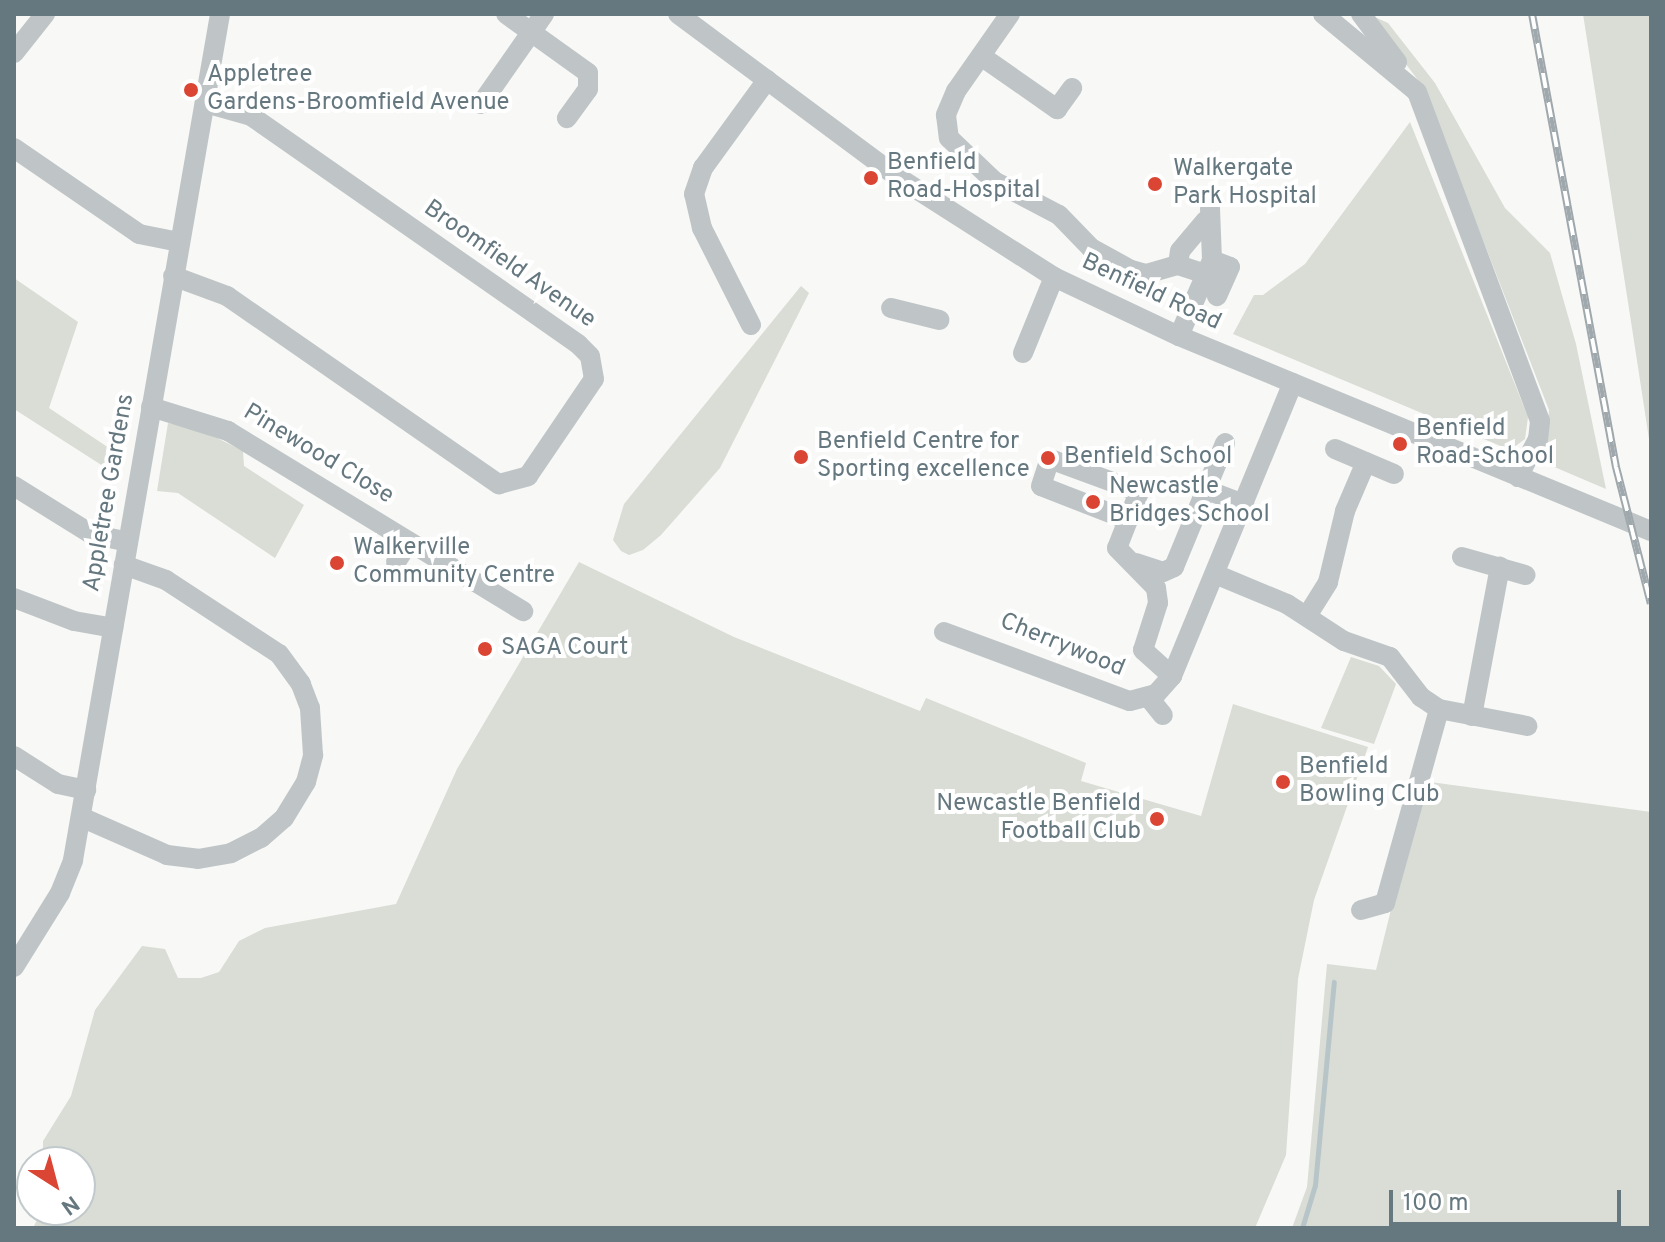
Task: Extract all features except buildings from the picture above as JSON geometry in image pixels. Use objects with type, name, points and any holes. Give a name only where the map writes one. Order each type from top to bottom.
[{"type":"street","points":[[14,53],[45,14]]},
{"type":"street","name":"Appletree Gardens","points":[[14,967],[68,877],[81,817],[220,14]]},
{"type":"street","points":[[506,14],[599,78],[567,118]]},
{"type":"street","points":[[481,104],[544,14]]},
{"type":"street","name":"Benfield Road","points":[[678,14],[955,217],[1054,277],[1179,336],[1651,531]]},
{"type":"street","points":[[1010,14],[946,115],[946,131],[954,145],[994,181],[1066,219],[1091,248],[1139,273],[1178,265],[1230,267],[1217,296]]},
{"type":"street","points":[[1323,14],[1417,92]]},
{"type":"street","points":[[1361,14],[1417,92],[1540,421],[1538,439],[1518,477]]},
{"type":"street","points":[[981,56],[1057,109],[1072,88]]},
{"type":"street","points":[[739,317],[702,228],[694,194],[703,168],[767,80]]},
{"type":"street","name":"Broomfield Avenue","points":[[173,276],[227,296],[499,484],[528,476],[594,379],[590,356],[578,344],[251,116],[205,103]]},
{"type":"street","points":[[14,148],[139,234],[179,242]]},
{"type":"street","points":[[1178,265],[1180,251],[1208,214],[1209,267],[1179,336]]},
{"type":"street","points":[[1023,353],[1054,277]]},
{"type":"street","points":[[891,308],[940,320]]},
{"type":"street","name":"Cherrywood","points":[[950,632],[1124,699],[1149,698],[1172,676],[1293,383]]},
{"type":"street","name":"Pinewood Close","points":[[151,407],[220,426],[523,611]]},
{"type":"street","points":[[1172,676],[1143,650],[1158,603],[1225,443]]},
{"type":"street","points":[[1335,449],[1394,474]]},
{"type":"street","points":[[1307,616],[1328,582],[1345,511],[1366,462]]},
{"type":"street","points":[[14,486],[91,534],[128,542]]},
{"type":"street","points":[[1207,490],[1244,504]]},
{"type":"street","points":[[1128,520],[1117,548],[1153,583],[1158,603]]},
{"type":"street","points":[[396,562],[409,542]]},
{"type":"street","points":[[1128,560],[1163,572],[1180,556]]},
{"type":"street","points":[[1462,557],[1525,575]]},
{"type":"street","points":[[81,817],[167,855],[198,859],[231,853],[261,838],[284,818],[306,782],[313,755],[310,708],[301,684],[279,654],[166,580],[124,565]]},
{"type":"street","points":[[1472,716],[1500,567]]},
{"type":"street","points":[[1215,574],[1307,616],[1333,635],[1395,661],[1421,697],[1439,709],[1527,726]]},
{"type":"street","points":[[14,598],[74,621],[113,628]]},
{"type":"street","points":[[1149,698],[1163,715]]},
{"type":"street","points":[[1361,910],[1385,903],[1439,709]]},
{"type":"street","points":[[14,756],[58,784],[86,790]]},
{"type":"shaded area","points":[[1368,14],[1388,23],[1435,83],[1505,208],[1550,253],[1576,344],[1606,489],[1545,463],[1549,410],[1424,88]]},
{"type":"shaded area","points":[[1583,14],[1651,14],[1651,452],[1632,328]]},
{"type":"shaded area","points":[[1410,122],[1528,417],[1525,439],[1510,450],[1233,334],[1254,295],[1263,295],[1305,264]]},
{"type":"shaded area","points":[[14,278],[78,322],[49,408],[121,456],[117,475],[14,409]]},
{"type":"shaded area","points":[[801,286],[809,293],[720,468],[661,535],[643,550],[629,555],[621,551],[613,540],[624,504]]},
{"type":"shaded area","points":[[168,423],[199,429],[243,451],[244,466],[304,505],[275,558],[178,493],[157,491]]},
{"type":"shaded area","points":[[579,562],[734,637],[920,711],[926,698],[1086,763],[1081,781],[1201,816],[1233,704],[1368,747],[1314,900],[1298,979],[1286,1155],[1255,1228],[33,1228],[96,1226],[96,1146],[43,1146],[43,1141],[71,1096],[95,1010],[142,946],[165,949],[178,978],[201,978],[219,972],[239,941],[265,928],[396,904],[457,769]]},
{"type":"shaded area","points":[[1351,657],[1379,666],[1396,684],[1374,744],[1321,728]]},
{"type":"shaded area","points":[[1423,781],[1651,812],[1651,1228],[1292,1228],[1307,1187],[1327,964],[1376,970]]},
{"type":"waterway","points":[[1302,1228],[1315,1185],[1334,982]]},
{"type":"railway","points":[[1532,14],[1616,467],[1651,604]]},
{"type":"place","name":"Appletree Gardens-Broomfield Avenue","points":[[191,90]]},
{"type":"place","name":"Benfield Road-Hospital","points":[[871,178]]},
{"type":"place","name":"Walkergate Park Hospital","points":[[1155,184]]},
{"type":"place","name":"Benfield Road-School","points":[[1400,444]]},
{"type":"place","name":"Benfield Centre for Sporting excellence","points":[[801,457]]},
{"type":"place","name":"Benfield School","points":[[1048,458]]},
{"type":"place","name":"Newcastle Bridges School","points":[[1093,502]]},
{"type":"place","name":"Walkerville Community Centre","points":[[337,563]]},
{"type":"place","name":"SAGA Court","points":[[485,649]]},
{"type":"place","name":"Benfield Bowling Club","points":[[1283,782]]},
{"type":"place","name":"Newcastle Benfield Football Club","points":[[1157,819]]}]
